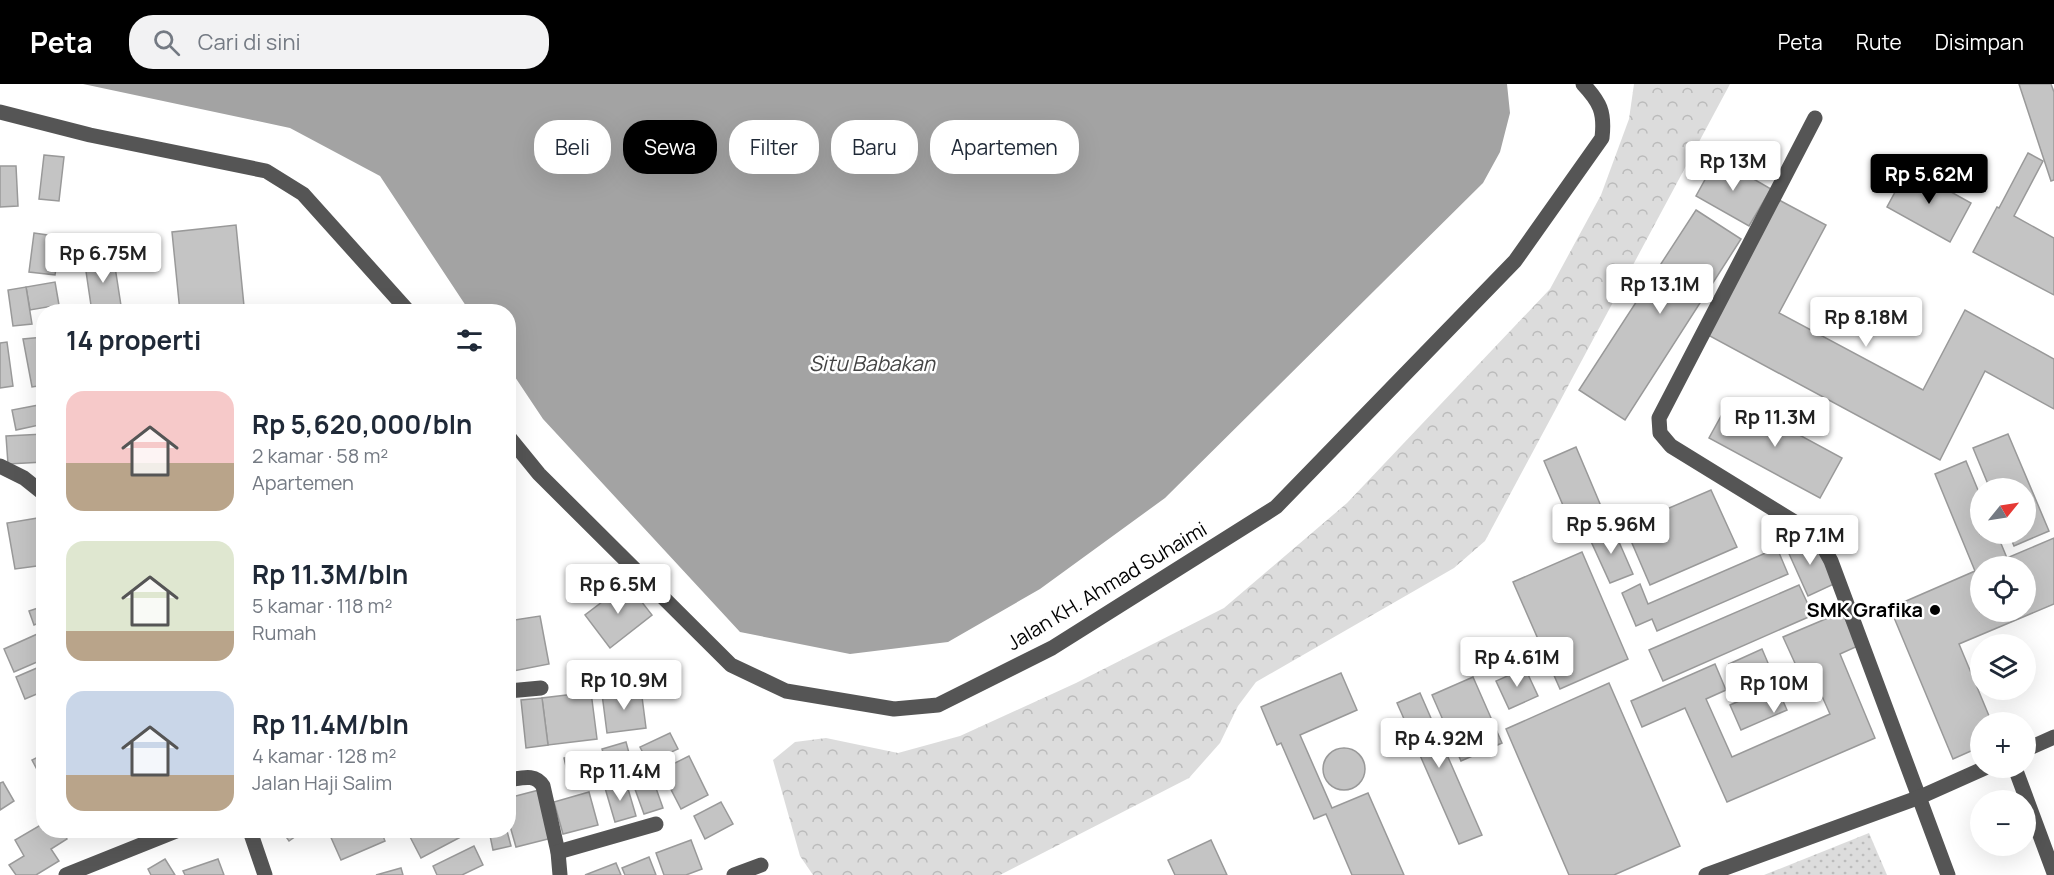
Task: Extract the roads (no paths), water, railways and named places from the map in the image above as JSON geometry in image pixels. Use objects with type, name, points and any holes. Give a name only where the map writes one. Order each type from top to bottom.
[{"type":"street","name":"Jalan KH. Ahmad Suhaimi","points":[[516,446],[539,474],[731,664],[786,691],[894,709],[938,705],[1052,648],[1276,507],[1515,261],[1602,138],[1600,105],[1583,84]]},
{"type":"street","points":[[0,112],[90,135],[266,171],[303,194],[402,304]]},
{"type":"street","points":[[1815,118],[1659,418],[1660,433],[1671,446],[1801,526],[1820,541],[1831,561],[1948,875]]},
{"type":"street","points":[[0,466],[24,478],[36,488]]},
{"type":"street","points":[[516,690],[541,688]]},
{"type":"street","points":[[2036,745],[2054,737]]},
{"type":"street","points":[[1706,875],[1920,797],[1970,775]]},
{"type":"street","points":[[516,779],[532,777],[539,780],[543,786],[558,852],[560,875]]},
{"type":"street","points":[[2019,778],[2054,873]]},
{"type":"street","points":[[558,852],[656,824]]},
{"type":"street","points":[[66,875],[158,838]]},
{"type":"street","points":[[252,838],[265,875]]},
{"type":"street","points":[[734,875],[761,865]]},
{"type":"water","name":"Situ Babakan","points":[[83,84],[1507,84],[1510,113],[1500,152],[1483,183],[1165,498],[1040,589],[948,642],[850,654],[740,632],[543,419],[516,378],[516,304],[465,304],[380,176],[290,128]]},
{"type":"place","name":"SMK Grafika","points":[[1935,610]]}]
